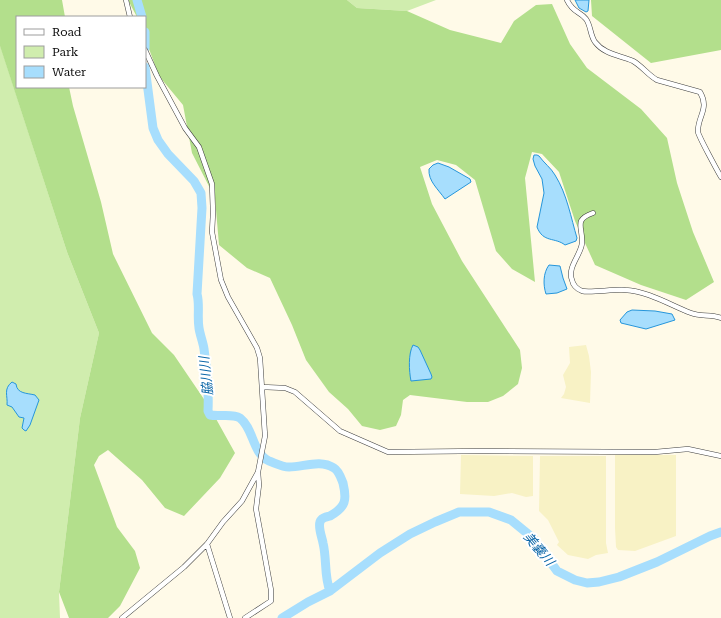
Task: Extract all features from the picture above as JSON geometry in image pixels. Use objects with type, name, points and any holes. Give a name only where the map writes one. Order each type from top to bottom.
[{"type":"street","points":[[126,0],[130,16]]},
{"type":"street","points":[[568,0],[571,7],[588,21],[591,35],[602,49],[609,53],[633,61],[640,65],[651,77],[657,80],[700,92],[703,97],[704,104],[698,132],[721,177]]},
{"type":"street","points":[[146,52],[182,122],[200,147],[212,184],[212,232],[221,280],[228,297],[257,348],[260,358],[265,427],[264,442],[258,472],[259,485],[256,509],[272,590],[271,601],[245,618]]},
{"type":"street","points":[[593,213],[585,216],[581,220],[580,226],[582,242],[572,268],[571,275],[572,281],[576,287],[582,291],[635,291],[693,314],[714,315],[721,318]]},
{"type":"street","points":[[262,387],[285,388],[295,392],[340,432],[388,452],[655,452],[688,449],[721,456]]},
{"type":"street","points":[[122,618],[184,567],[207,544],[223,522],[242,501],[258,472]]},
{"type":"street","points":[[207,544],[230,618]]},
{"type":"shaded area","points":[[586,345],[591,372],[590,403],[561,398],[566,387],[563,375],[570,363],[569,347]]},
{"type":"shaded area","points":[[461,455],[533,456],[533,496],[526,497],[512,493],[494,496],[460,494]]},
{"type":"shaded area","points":[[615,455],[676,455],[676,536],[635,551],[618,550],[616,547],[615,528]]},
{"type":"shaded area","points":[[540,456],[606,456],[606,543],[608,553],[596,555],[588,559],[568,555],[557,545],[559,542],[548,520],[539,511]]},
{"type":"green space","points":[[0,0],[62,0],[65,16],[16,16],[16,88],[69,88],[101,202],[113,254],[152,333],[174,355],[210,408],[235,453],[220,478],[184,516],[165,508],[142,480],[108,450],[99,456],[94,465],[117,527],[135,551],[140,568],[120,606],[108,618],[69,618],[59,592],[80,418],[99,333],[67,252],[0,46]]},
{"type":"green space","points":[[128,0],[347,0],[357,8],[407,11],[450,30],[501,43],[514,21],[536,5],[552,4],[570,44],[587,68],[641,109],[667,138],[677,183],[693,232],[714,282],[686,300],[641,285],[595,265],[575,221],[559,172],[542,154],[532,152],[525,178],[535,282],[512,269],[496,251],[475,180],[456,165],[437,160],[420,167],[432,204],[462,261],[520,350],[522,368],[518,384],[503,396],[488,402],[467,402],[410,395],[403,400],[401,415],[396,426],[380,430],[362,426],[348,409],[329,392],[306,360],[292,325],[270,278],[247,268],[219,245],[215,198],[192,153],[183,105],[159,76],[146,41],[146,16],[136,16]]},
{"type":"green space","points":[[347,0],[436,0],[407,11],[357,8]]},
{"type":"green space","points":[[591,0],[721,0],[721,50],[651,63],[592,16]]},
{"type":"green space","points":[[0,45],[67,252],[99,333],[80,418],[59,592],[60,618],[0,618]]},
{"type":"water","points":[[575,0],[589,0],[588,11],[586,12],[579,8]]},
{"type":"water","points":[[534,155],[539,156],[553,172],[563,190],[577,238],[576,241],[565,245],[546,238],[537,227],[544,193],[542,179],[533,159]]},
{"type":"water","points":[[438,163],[449,167],[470,179],[471,182],[445,199],[434,185],[429,173],[429,169]]},
{"type":"water","points":[[549,265],[560,266],[567,289],[557,293],[546,294],[544,279]]},
{"type":"water","points":[[632,310],[655,311],[672,314],[675,320],[646,329],[621,323],[620,320],[627,312]]},
{"type":"water","points":[[413,345],[418,347],[420,350],[431,374],[431,379],[411,381],[409,368],[411,349]]},
{"type":"water","points":[[12,382],[16,384],[18,390],[35,395],[39,400],[30,425],[26,431],[22,428],[24,418],[19,417],[12,407],[7,405],[7,390]]},
{"type":"waterway","name":"脇川川","points":[[137,0],[142,16]]},
{"type":"waterway","name":"脇川川","points":[[146,75],[153,128],[158,140],[168,154],[194,181],[201,193],[202,208],[197,294],[199,328],[204,346],[207,372],[208,411],[210,415],[233,416],[240,418],[248,428],[259,452],[269,461],[281,466],[289,467],[312,464],[329,465],[336,469],[339,473],[345,494],[344,502],[335,513],[324,518],[320,522],[327,580],[330,591]]},
{"type":"waterway","name":"美嚢川","points":[[282,618],[330,591],[380,553],[410,534],[459,512],[489,512],[511,520],[533,538],[557,571],[575,580],[587,583],[599,582],[619,577],[657,562],[721,532]]}]
